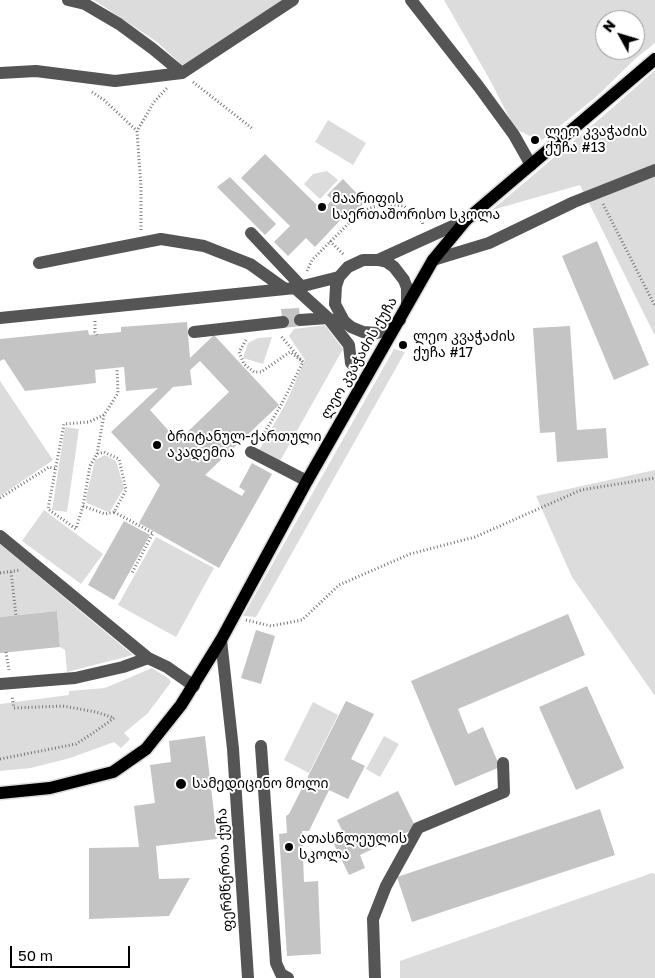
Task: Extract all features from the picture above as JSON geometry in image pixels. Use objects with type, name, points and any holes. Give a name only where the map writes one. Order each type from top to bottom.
[{"type":"main road","name":"ლეო კვაჭაძის ქუჩა","points":[[0,793],[50,788],[113,772],[146,750],[194,686],[221,640],[307,481],[433,260],[466,220],[655,59]]},
{"type":"street","points":[[68,0],[85,4],[119,24],[182,73]]},
{"type":"street","points":[[0,73],[36,71],[115,81],[182,73],[293,0]]},
{"type":"street","points":[[411,0],[514,135],[531,165]]},
{"type":"street","points":[[433,260],[489,243],[574,202],[655,170]]},
{"type":"street","points":[[378,260],[466,220]]},
{"type":"street","points":[[251,233],[294,288],[328,318],[349,345],[351,363]]},
{"type":"street","points":[[38,263],[161,239],[204,246],[250,264],[294,288]]},
{"type":"street","points":[[351,327],[344,321],[335,304],[334,295],[339,277],[348,267],[355,263],[371,259],[394,267],[404,280],[407,288],[407,304]]},
{"type":"street","points":[[0,318],[294,288],[339,277]]},
{"type":"street","points":[[300,320],[328,318],[363,332],[377,333],[389,328],[400,320]]},
{"type":"street","points":[[194,332],[282,322]]},
{"type":"street","points":[[252,452],[307,481]]},
{"type":"street","points":[[0,536],[148,658],[167,667],[194,686]]},
{"type":"street","name":"ფერმწერთა ქუჩა","points":[[221,640],[233,749],[248,978]]},
{"type":"street","points":[[5,684],[75,678],[122,667],[148,658]]},
{"type":"street","points":[[261,746],[276,963],[281,974],[288,978]]},
{"type":"street","points":[[375,978],[373,919],[386,886],[418,828],[504,792],[503,762]]},
{"type":"path","points":[[141,243],[141,187],[137,131],[154,102],[182,73],[253,128]]},
{"type":"path","points":[[89,90],[104,100],[137,131]]},
{"type":"path","points":[[597,193],[655,306]]},
{"type":"path","points":[[95,319],[95,332],[97,334]]},
{"type":"path","points":[[273,334],[279,335],[303,362]]},
{"type":"path","points":[[251,335],[243,342],[239,352],[244,364],[254,372],[261,372],[290,352],[303,362]]},
{"type":"path","points":[[252,452],[280,407],[303,362]]},
{"type":"path","points":[[104,414],[89,422],[64,424],[48,509],[76,529],[83,506],[90,466],[97,454],[104,414],[118,393],[117,368]]},
{"type":"path","points":[[97,454],[104,452],[119,459],[126,490],[114,512]]},
{"type":"path","points":[[0,498],[49,467],[57,469]]},
{"type":"path","points":[[234,617],[271,626],[302,620],[338,584],[410,554],[475,537],[581,490],[655,478]]},
{"type":"path","points":[[83,506],[105,514],[114,512],[153,533],[132,573]]},
{"type":"path","points":[[10,572],[16,615]]},
{"type":"path","points":[[0,759],[76,744],[114,718],[96,712],[63,706],[14,708],[5,684],[6,652]]},
{"type":"shaded area","points":[[94,0],[287,0],[183,66],[157,42]]},
{"type":"shaded area","points":[[444,0],[655,0],[655,43],[645,51],[645,10],[595,10],[595,60],[634,60],[596,97],[541,141],[515,129],[490,80]]},
{"type":"shaded area","points":[[655,70],[655,336],[580,185],[492,210]]},
{"type":"shaded area","points":[[328,120],[366,143],[353,165],[315,142]]},
{"type":"shaded area","points":[[327,171],[338,180],[320,199],[304,184],[313,174]]},
{"type":"shaded area","points":[[325,325],[343,349],[280,461],[258,452],[285,405],[305,360],[289,336],[294,329]]},
{"type":"shaded area","points":[[272,337],[263,364],[243,358],[248,343],[258,338]]},
{"type":"shaded area","points":[[394,349],[405,352],[256,617],[243,616]]},
{"type":"shaded area","points":[[0,381],[53,460],[0,496]]},
{"type":"shaded area","points":[[65,427],[79,429],[67,512],[52,510]]},
{"type":"shaded area","points":[[105,455],[116,461],[124,488],[108,512],[87,503],[86,498],[95,460]]},
{"type":"shaded area","points":[[655,470],[655,696],[572,577],[536,496]]},
{"type":"shaded area","points":[[44,510],[103,554],[81,584],[22,541]]},
{"type":"shaded area","points":[[156,537],[214,568],[176,637],[118,605]]},
{"type":"shaded area","points":[[0,544],[133,655],[67,672],[65,650],[60,647],[57,611],[0,617]]},
{"type":"shaded area","points":[[152,668],[171,682],[148,713],[124,733],[130,739],[121,748],[114,742],[70,758],[31,768],[0,771],[0,704],[69,695],[69,691],[105,688]]},
{"type":"shaded area","points":[[313,702],[338,715],[309,773],[284,760]]},
{"type":"shaded area","points":[[384,736],[399,744],[380,777],[366,769]]},
{"type":"shaded area","points":[[652,873],[655,874],[655,978],[400,978],[400,961]]},
{"type":"building","points":[[265,154],[322,210],[332,200],[327,195],[343,179],[365,202],[352,215],[348,212],[315,247],[306,238],[288,256],[274,242],[290,226],[241,178]]},
{"type":"building","points":[[230,177],[276,224],[265,235],[217,187]]},
{"type":"building","points":[[597,241],[649,365],[614,380],[562,256]]},
{"type":"building","points":[[299,308],[301,326],[283,328],[281,309]]},
{"type":"building","points":[[187,322],[190,358],[214,335],[279,405],[205,475],[242,496],[245,491],[239,487],[252,463],[272,474],[219,568],[139,523],[160,485],[111,432],[158,388],[126,391],[124,367],[95,370],[96,383],[25,391],[4,359],[0,361],[0,339],[88,330],[89,335],[121,332],[121,327]],"holes":[[[200,361],[229,392],[178,441],[150,410],[173,387],[192,385],[190,370]]]},
{"type":"building","points":[[570,326],[577,430],[606,428],[608,458],[557,462],[555,432],[540,433],[533,328]]},
{"type":"building","points":[[124,521],[150,535],[114,600],[88,585]]},
{"type":"building","points":[[57,611],[60,647],[0,653],[0,617]]},
{"type":"building","points":[[568,614],[585,655],[458,709],[468,734],[483,727],[500,767],[455,786],[411,681]]},
{"type":"building","points":[[256,630],[275,636],[261,684],[241,678]]},
{"type":"building","points":[[587,686],[624,768],[576,790],[539,707]]},
{"type":"building","points":[[346,701],[374,714],[351,759],[365,766],[348,799],[329,790],[309,831],[302,831],[304,882],[318,881],[321,954],[287,956],[279,834],[287,833],[286,816],[289,814]]},
{"type":"building","points":[[205,736],[217,839],[156,846],[159,879],[190,878],[169,916],[89,919],[89,848],[139,847],[134,806],[155,803],[150,765],[171,762],[169,741]]},
{"type":"building","points":[[398,791],[416,828],[360,855],[365,868],[349,875],[333,842],[343,832],[337,820]]},
{"type":"building","points":[[600,809],[615,855],[412,922],[397,877]]},
{"type":"place","name":"ლეო კვაჭაძის ქუჩა #13","points":[[535,140]]},
{"type":"place","name":"მაარიფის საერთაშორისო სკოლა","points":[[322,207]]},
{"type":"place","name":"ლეო კვაჭაძის ქუჩა #17","points":[[403,345]]},
{"type":"place","name":"ბრიტანულ-ქართული აკადემია","points":[[157,445]]},
{"type":"place","name":"სამედიცინო მოლი","points":[[181,784]]},
{"type":"place","name":"ათასწლეულის სკოლა","points":[[289,847]]}]
